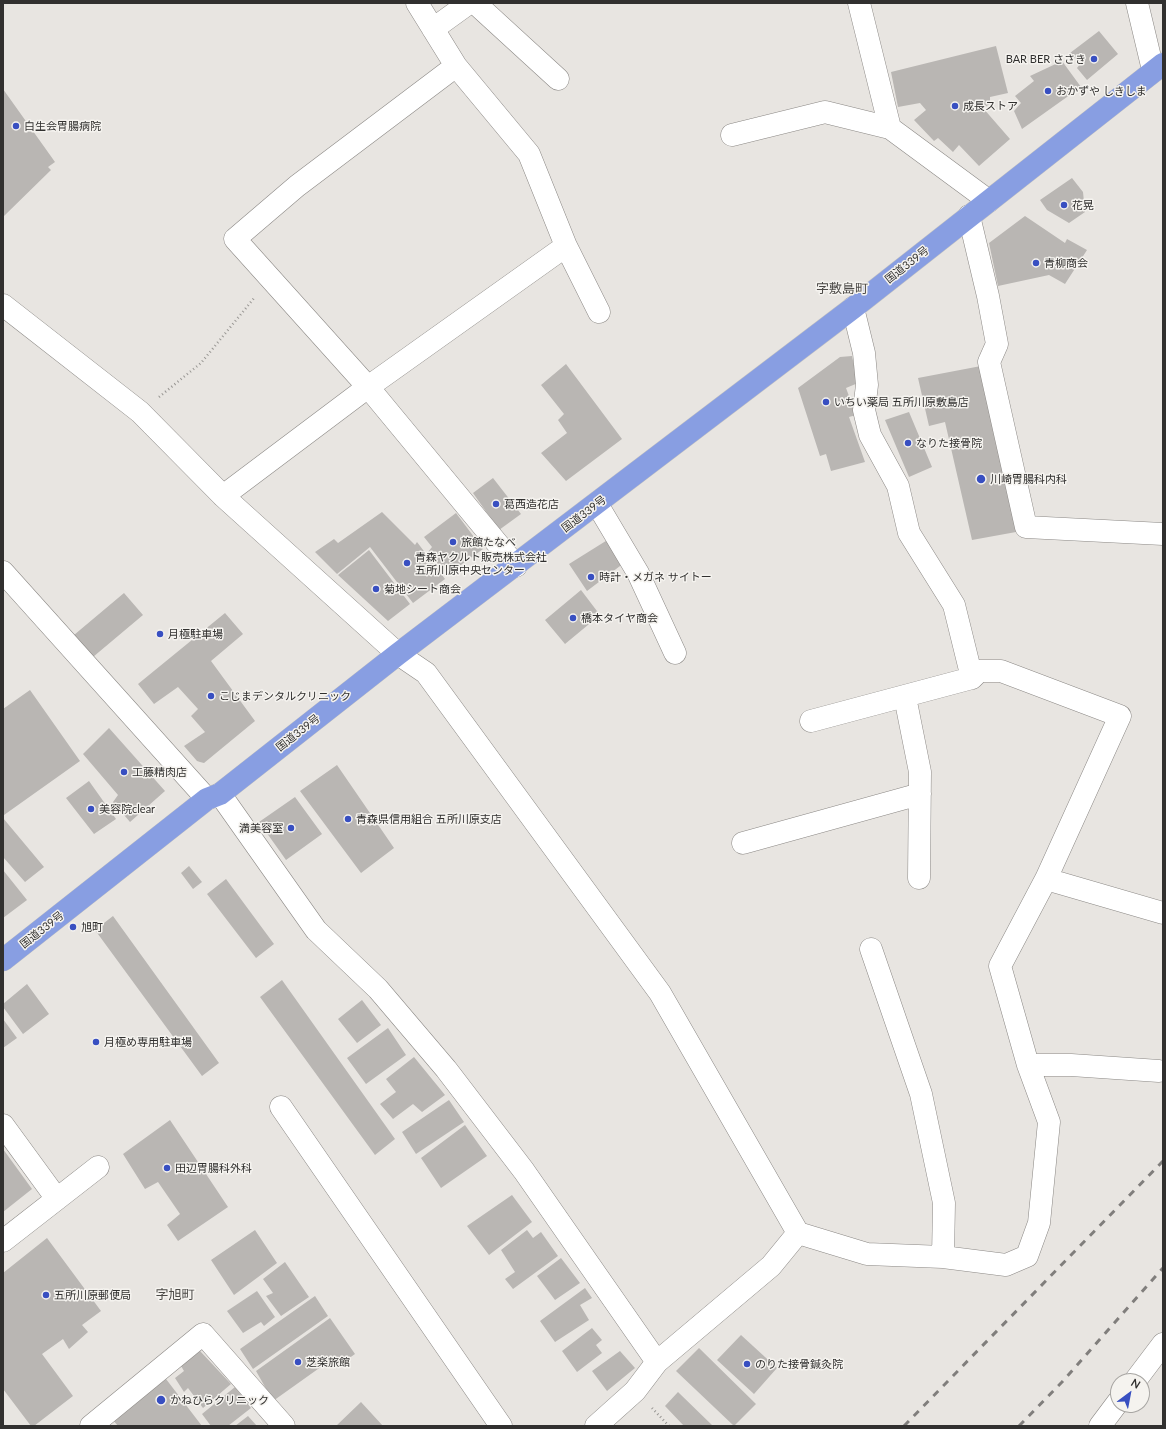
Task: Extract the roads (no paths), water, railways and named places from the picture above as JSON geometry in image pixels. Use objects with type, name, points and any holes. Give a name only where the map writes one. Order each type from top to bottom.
[{"type":"highway","name":"国道339号","points":[[3,960],[398,654],[516,566],[853,308],[1158,67]]},
{"type":"street","points":[[417,3],[456,66],[528,154],[566,246],[599,312]]},
{"type":"street","points":[[433,29],[469,3]]},
{"type":"street","points":[[475,3],[558,79]]},
{"type":"street","points":[[859,3],[890,128]]},
{"type":"street","points":[[1137,3],[1158,67]]},
{"type":"street","points":[[456,66],[297,186],[235,239],[368,387],[516,566]]},
{"type":"street","points":[[732,135],[825,112],[890,128],[989,201]]},
{"type":"street","points":[[969,216],[988,296],[997,344],[989,362],[1026,527],[1163,534]]},
{"type":"street","points":[[223,496],[368,387],[566,246]]},
{"type":"street","points":[[3,305],[140,412],[223,496],[398,654],[426,673],[660,993],[798,1233],[867,1254],[943,1257],[1006,1265],[1027,1256],[1039,1223],[1050,1122],[1028,1065],[1000,966],[1046,879],[1120,716],[1001,671],[979,671],[972,678],[811,721]]},
{"type":"street","points":[[853,308],[864,353],[867,385],[864,410],[870,435],[898,486],[909,533],[954,605],[972,678]]},
{"type":"street","points":[[597,504],[638,573],[675,653]]},
{"type":"street","points":[[5,579],[213,796],[316,930],[378,989],[446,1069],[524,1172],[657,1362]]},
{"type":"street","points":[[905,697],[920,772],[919,878]]},
{"type":"street","points":[[743,843],[920,794]]},
{"type":"street","points":[[1046,879],[1163,913]]},
{"type":"street","points":[[871,949],[921,1094],[944,1203],[943,1257]]},
{"type":"street","points":[[1028,1065],[1071,1065],[1159,1071]]},
{"type":"street","points":[[281,1107],[501,1426]]},
{"type":"street","points":[[3,1125],[57,1199]]},
{"type":"street","points":[[3,1241],[98,1167]]},
{"type":"street","points":[[596,1426],[635,1391],[657,1362],[771,1266],[798,1233]]},
{"type":"street","points":[[91,1426],[203,1334],[284,1426]]},
{"type":"street","points":[[1140,1373],[1163,1344]]},
{"type":"street","points":[[1100,1426],[1110,1413]]},
{"type":"railway","points":[[904,1426],[1163,1161]]},
{"type":"railway","points":[[1019,1426],[1062,1382],[1163,1268]]},
{"type":"place","name":"BAR BER ささき","points":[[1094,59]]},
{"type":"place","name":"おかずや しきしま","points":[[1048,91]]},
{"type":"place","name":"成長ストア","points":[[955,106]]},
{"type":"place","name":"白生会胃腸病院","points":[[16,126]]},
{"type":"place","name":"花晃","points":[[1064,205]]},
{"type":"place","name":"青柳商会","points":[[1036,263]]},
{"type":"place","name":"いちい薬局 五所川原敷島店","points":[[826,402]]},
{"type":"place","name":"なりた接骨院","points":[[908,443]]},
{"type":"place","name":"川崎胃腸科内科","points":[[981,479]]},
{"type":"place","name":"葛西造花店","points":[[496,504]]},
{"type":"place","name":"旅館たなべ","points":[[453,542]]},
{"type":"place","name":"青森ヤクルト販売株式会社 五所川原中央センター","points":[[407,563]]},
{"type":"place","name":"時計・メガネ サイトー","points":[[591,577]]},
{"type":"place","name":"菊地シート商会","points":[[376,589]]},
{"type":"place","name":"橋本タイヤ商会","points":[[573,618]]},
{"type":"place","name":"月極駐車場","points":[[160,634]]},
{"type":"place","name":"こじまデンタルクリニック","points":[[211,696]]},
{"type":"place","name":"工藤精肉店","points":[[124,772]]},
{"type":"place","name":"美容院clear","points":[[91,809]]},
{"type":"place","name":"青森県信用組合 五所川原支店","points":[[348,819]]},
{"type":"place","name":"満美容室","points":[[291,828]]},
{"type":"place","name":"旭町","points":[[73,927]]},
{"type":"place","name":"月極め専用駐車場","points":[[96,1042]]},
{"type":"place","name":"田辺胃腸科外科","points":[[167,1168]]},
{"type":"place","name":"五所川原郵便局","points":[[46,1295]]},
{"type":"place","name":"芝楽旅館","points":[[298,1362]]},
{"type":"place","name":"のりた接骨鍼灸院","points":[[747,1364]]},
{"type":"place","name":"かねひらクリニック","points":[[161,1400]]},
{"type":"district","name":"字敷島町","points":[[842,289]]},
{"type":"district","name":"字旭町","points":[[175,1295]]}]
